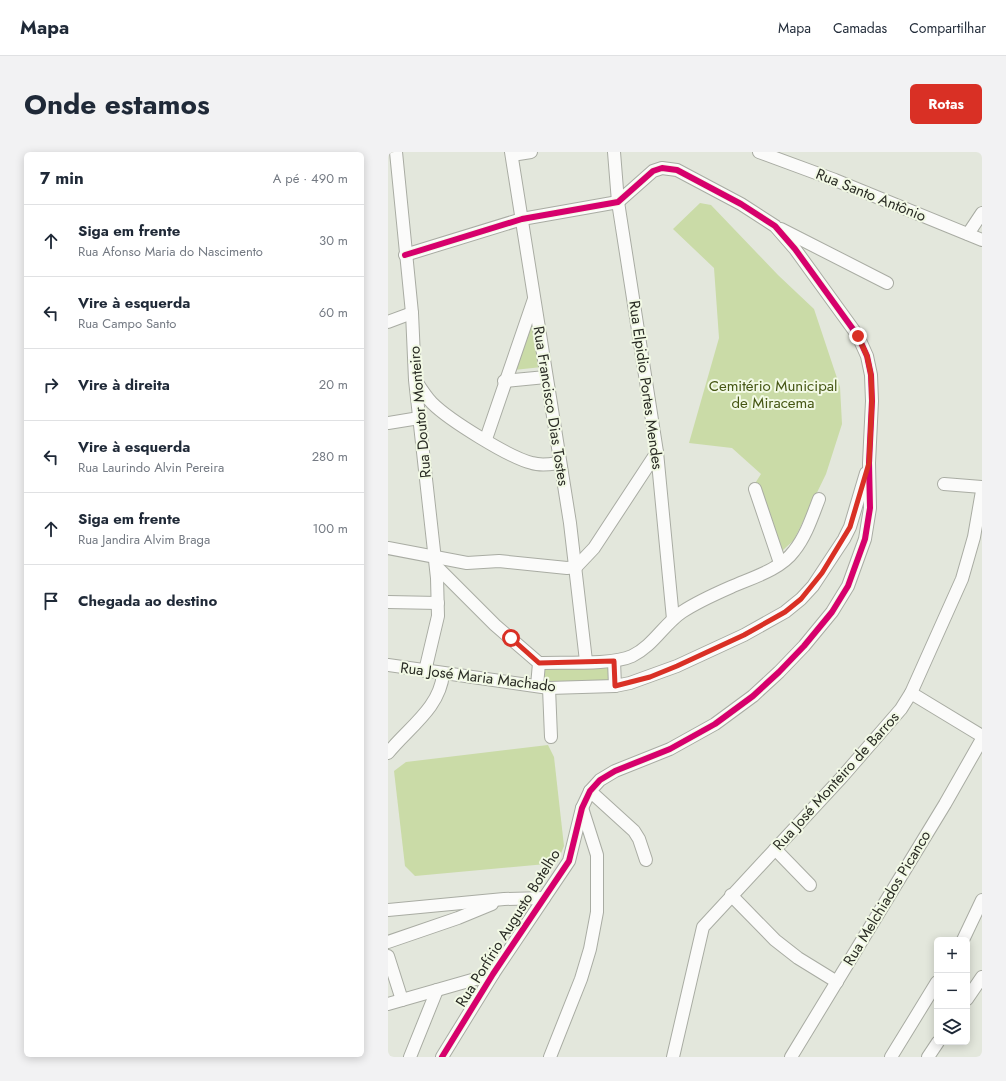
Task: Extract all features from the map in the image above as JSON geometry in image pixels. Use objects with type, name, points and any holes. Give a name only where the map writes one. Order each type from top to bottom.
[{"type":"street","name":"Rua Doutor Monteiro","points":[[396,152],[405,255],[412,313],[415,380],[435,561],[438,603],[438,616],[425,670]]},
{"type":"street","points":[[512,154],[531,152]]},
{"type":"street","name":"Rua Elpidio Portes Mendes","points":[[614,152],[618,202],[657,452],[672,619]]},
{"type":"street","name":"Rua Santo Antônio","points":[[759,152],[835,180],[982,240]]},
{"type":"street","name":"Rua Francisco Dias Tostes","points":[[512,154],[576,567],[586,661]]},
{"type":"street","points":[[405,255],[522,220],[618,202],[653,171],[662,168],[677,170],[741,204],[775,226],[887,283]]},
{"type":"street","points":[[968,234],[982,213]]},
{"type":"street","points":[[775,226],[816,275],[858,336],[867,356],[871,375],[872,401],[869,463]]},
{"type":"street","points":[[486,439],[504,381],[534,298]]},
{"type":"street","points":[[388,322],[412,313]]},
{"type":"street","points":[[504,381],[546,377]]},
{"type":"street","points":[[415,380],[425,395],[444,413],[522,461],[535,464],[560,463]]},
{"type":"street","points":[[388,423],[419,418]]},
{"type":"street","points":[[388,548],[435,561],[467,563],[499,561],[567,568],[576,567],[594,548],[657,452]]},
{"type":"street","name":"Rua José Maria Machado","points":[[388,665],[443,674],[497,679],[543,687],[615,686],[637,681],[670,669],[744,635],[785,612],[801,599],[813,586],[844,539],[850,527],[869,463]]},
{"type":"street","name":"Rua Porfírio Augusto Botelho","points":[[442,1057],[493,974],[569,861],[582,808],[590,792],[600,780],[615,771],[670,749],[715,724],[753,696],[804,646],[832,612],[848,586],[857,564],[864,539],[870,508],[869,463]]},
{"type":"street","points":[[944,484],[982,488]]},
{"type":"street","points":[[755,489],[780,562]]},
{"type":"street","name":"Rua José Monteiro de Barros","points":[[673,1057],[703,927],[731,895],[842,777],[901,709],[911,693],[962,579],[974,537],[982,491]]},
{"type":"street","points":[[539,663],[614,661],[632,656],[663,631],[672,619],[694,605],[759,575],[793,552],[802,539],[819,499]]},
{"type":"street","points":[[435,561],[490,620],[539,663],[551,737]]},
{"type":"street","points":[[388,602],[438,603]]},
{"type":"street","points":[[614,661],[615,686]]},
{"type":"street","points":[[388,753],[433,703],[442,684],[443,674]]},
{"type":"street","points":[[911,693],[982,738]]},
{"type":"street","name":"Rua Melchiados Picanco","points":[[791,1057],[945,804],[982,738]]},
{"type":"street","points":[[590,792],[634,830],[639,839],[646,860]]},
{"type":"street","points":[[549,1056],[581,978],[590,949],[597,912],[597,856],[582,808]]},
{"type":"street","points":[[775,848],[810,885]]},
{"type":"street","points":[[731,895],[775,940],[803,961],[837,982]]},
{"type":"street","points":[[388,910],[504,899],[544,898]]},
{"type":"street","points":[[388,942],[458,918],[504,899]]},
{"type":"street","points":[[964,937],[982,900]]},
{"type":"street","points":[[388,956],[402,1000]]},
{"type":"street","points":[[388,1004],[493,974]]},
{"type":"street","points":[[970,995],[982,977]]},
{"type":"street","points":[[891,1057],[934,987]]},
{"type":"street","points":[[410,1057],[437,990]]},
{"type":"street","points":[[928,1057],[936,1045]]},
{"type":"green space","name":"Cemitério Municipal de Miracema","points":[[700,203],[711,205],[778,275],[814,309],[840,387],[842,424],[826,474],[794,540],[782,551],[754,485],[761,474],[732,448],[689,443],[719,338],[714,268],[673,229]]},
{"type":"green space","points":[[533,318],[542,367],[514,370]]},
{"type":"green space","points":[[543,661],[612,662],[614,683],[541,683]]},
{"type":"green space","points":[[548,745],[554,757],[564,846],[557,863],[415,876],[405,866],[394,771],[406,762]]},
{"type":"cycle path","points":[[405,255],[522,219],[618,202],[653,171],[662,168],[677,170],[741,204],[775,226],[795,249],[858,336],[867,356],[871,375],[872,401],[869,463],[870,508],[865,539],[848,586],[832,612],[804,646],[753,696],[715,724],[670,749],[615,771],[600,780],[590,791],[582,808],[569,861],[493,974],[442,1057]]},
{"type":"route","points":[[511,638],[528,655],[539,663],[614,661],[615,686],[650,677],[744,635],[785,612],[801,599],[813,586],[844,539],[850,527],[869,463],[872,401],[871,375],[867,356],[858,336]]}]
